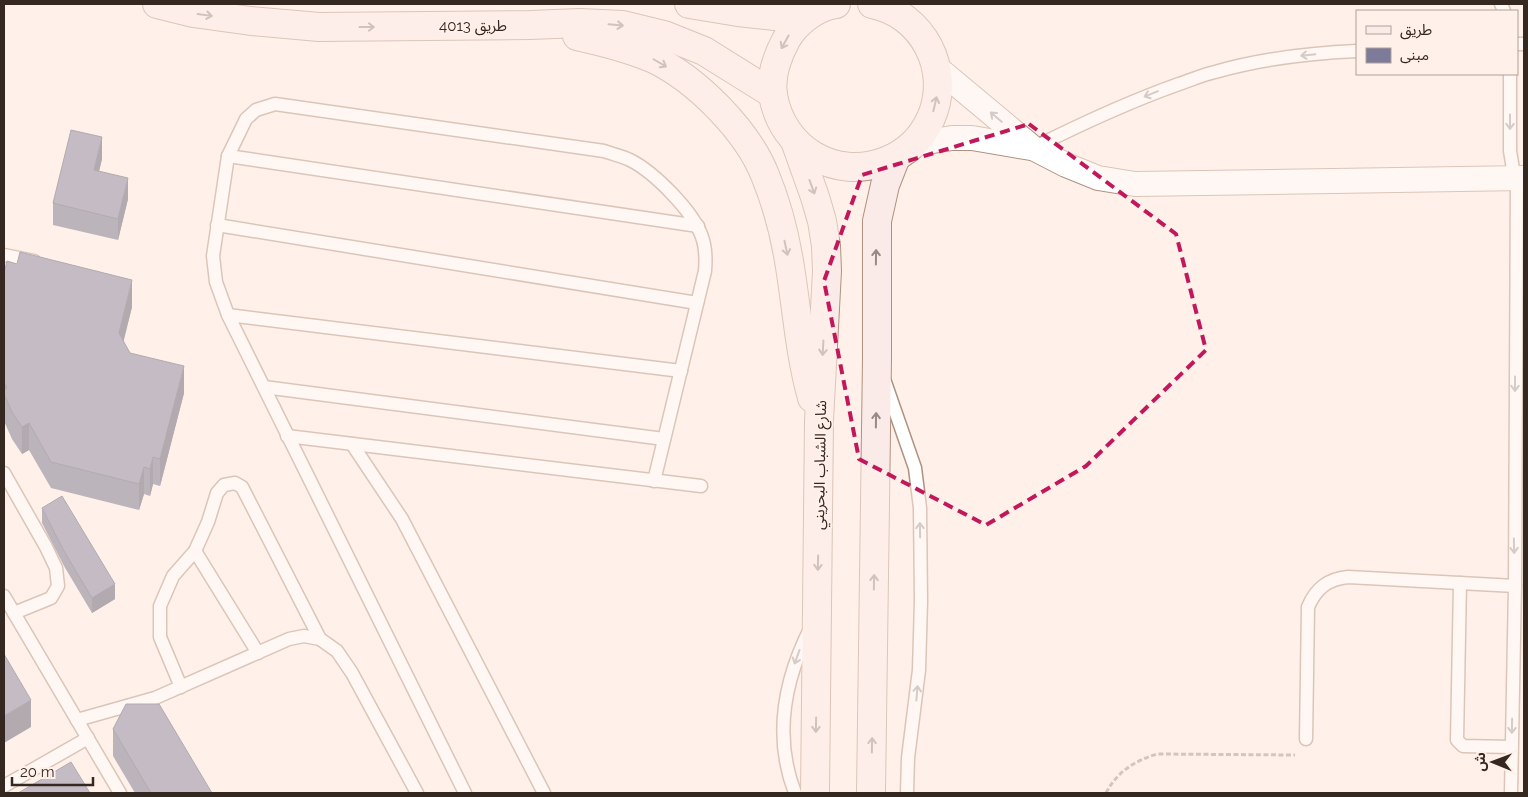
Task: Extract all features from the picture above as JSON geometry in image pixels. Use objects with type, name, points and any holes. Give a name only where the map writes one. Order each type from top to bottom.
[{"type":"street","name":"طريق 4013","points":[[157,4],[193,13],[251,21],[319,27],[580,23],[623,25],[664,35],[704,51],[773,94]]},
{"type":"street","points":[[872,4],[883,6],[906,18],[923,36]]},
{"type":"street","points":[[871,793],[877,221],[884,185],[905,151],[926,127],[935,108],[938,88],[936,67],[912,4]]},
{"type":"street","points":[[703,5],[784,17],[831,5]]},
{"type":"street","points":[[831,5],[803,20],[789,35],[779,53],[774,73],[773,94],[780,120],[795,141],[812,155],[832,164],[854,168],[875,165],[905,151],[952,138],[972,138],[1033,148]]},
{"type":"street","points":[[530,25],[617,45],[654,60],[688,81],[719,107],[744,138],[765,173],[778,211],[790,266],[802,355],[819,421]]},
{"type":"street","points":[[936,67],[1033,148],[1066,165],[1098,178],[1135,184],[1522,175]]},
{"type":"street","name":"شارع الشباب البحريني","points":[[795,141],[822,221],[828,271],[819,421],[815,793]]},
{"type":"lane","points":[[1033,148],[1098,116],[1213,72],[1274,58],[1356,51]]},
{"type":"lane","points":[[1510,75],[1510,151],[1513,169],[1522,175],[1514,586],[1518,692],[1511,747],[1511,793]]},
{"type":"lane","points":[[465,793],[228,315],[216,282],[213,256],[228,156],[246,119],[256,110],[275,104],[604,151],[629,159],[642,167],[676,198],[698,226],[704,243],[706,260],[705,271],[654,480]]},
{"type":"lane","points":[[228,156],[698,226]]},
{"type":"lane","points":[[218,226],[697,303]]},
{"type":"lane","points":[[4,255],[43,263]]},
{"type":"lane","points":[[228,315],[681,371]]},
{"type":"lane","points":[[877,358],[915,468],[920,508],[921,601],[918,670],[908,758],[907,793]]},
{"type":"lane","points":[[264,387],[664,439]]},
{"type":"lane","points":[[287,436],[701,486]]},
{"type":"lane","points":[[352,444],[402,519],[544,793]]},
{"type":"lane","points":[[4,473],[46,547],[56,568],[58,586],[51,598],[14,613]]},
{"type":"lane","points":[[181,687],[160,637],[160,606],[173,576],[195,551],[208,522],[217,493],[224,485],[235,483],[242,487],[320,639]]},
{"type":"lane","points":[[195,551],[258,654]]},
{"type":"lane","points":[[1306,739],[1308,606],[1319,588],[1338,578],[1348,577],[1514,586]]},
{"type":"lane","points":[[1460,583],[1457,740],[1462,746],[1511,747]]},
{"type":"lane","points":[[4,596],[120,793]]},
{"type":"lane","points":[[795,793],[786,762],[784,716],[786,692],[800,648],[817,614]]},
{"type":"lane","points":[[77,720],[157,702],[181,687],[289,639],[304,636],[320,639],[337,651],[352,673],[417,793]]},
{"type":"lane","points":[[4,786],[88,738]]},
{"type":"path","points":[[1106,793],[1119,774],[1130,765],[1156,754],[1304,755],[1306,739]]},
{"type":"highlighted area","points":[[1029,124],[1176,234],[1206,350],[1086,466],[986,525],[859,459],[824,281],[862,175]]},
{"type":"building","points":[[71,130],[102,137],[94,170],[128,178],[118,219],[53,203]]},
{"type":"building","points":[[20,252],[132,280],[119,333],[130,353],[184,366],[160,459],[153,457],[150,469],[144,467],[139,484],[51,462],[29,423],[22,427],[12,412],[4,394],[4,390],[7,388],[4,383],[4,273],[7,261],[17,264]]},
{"type":"building","points":[[62,496],[115,584],[92,598],[64,551],[42,508]]},
{"type":"building","points":[[4,654],[31,700],[4,716]]},
{"type":"building","points":[[126,704],[159,704],[212,793],[151,793],[113,729]]},
{"type":"building","points":[[71,762],[90,793],[18,793]]}]
